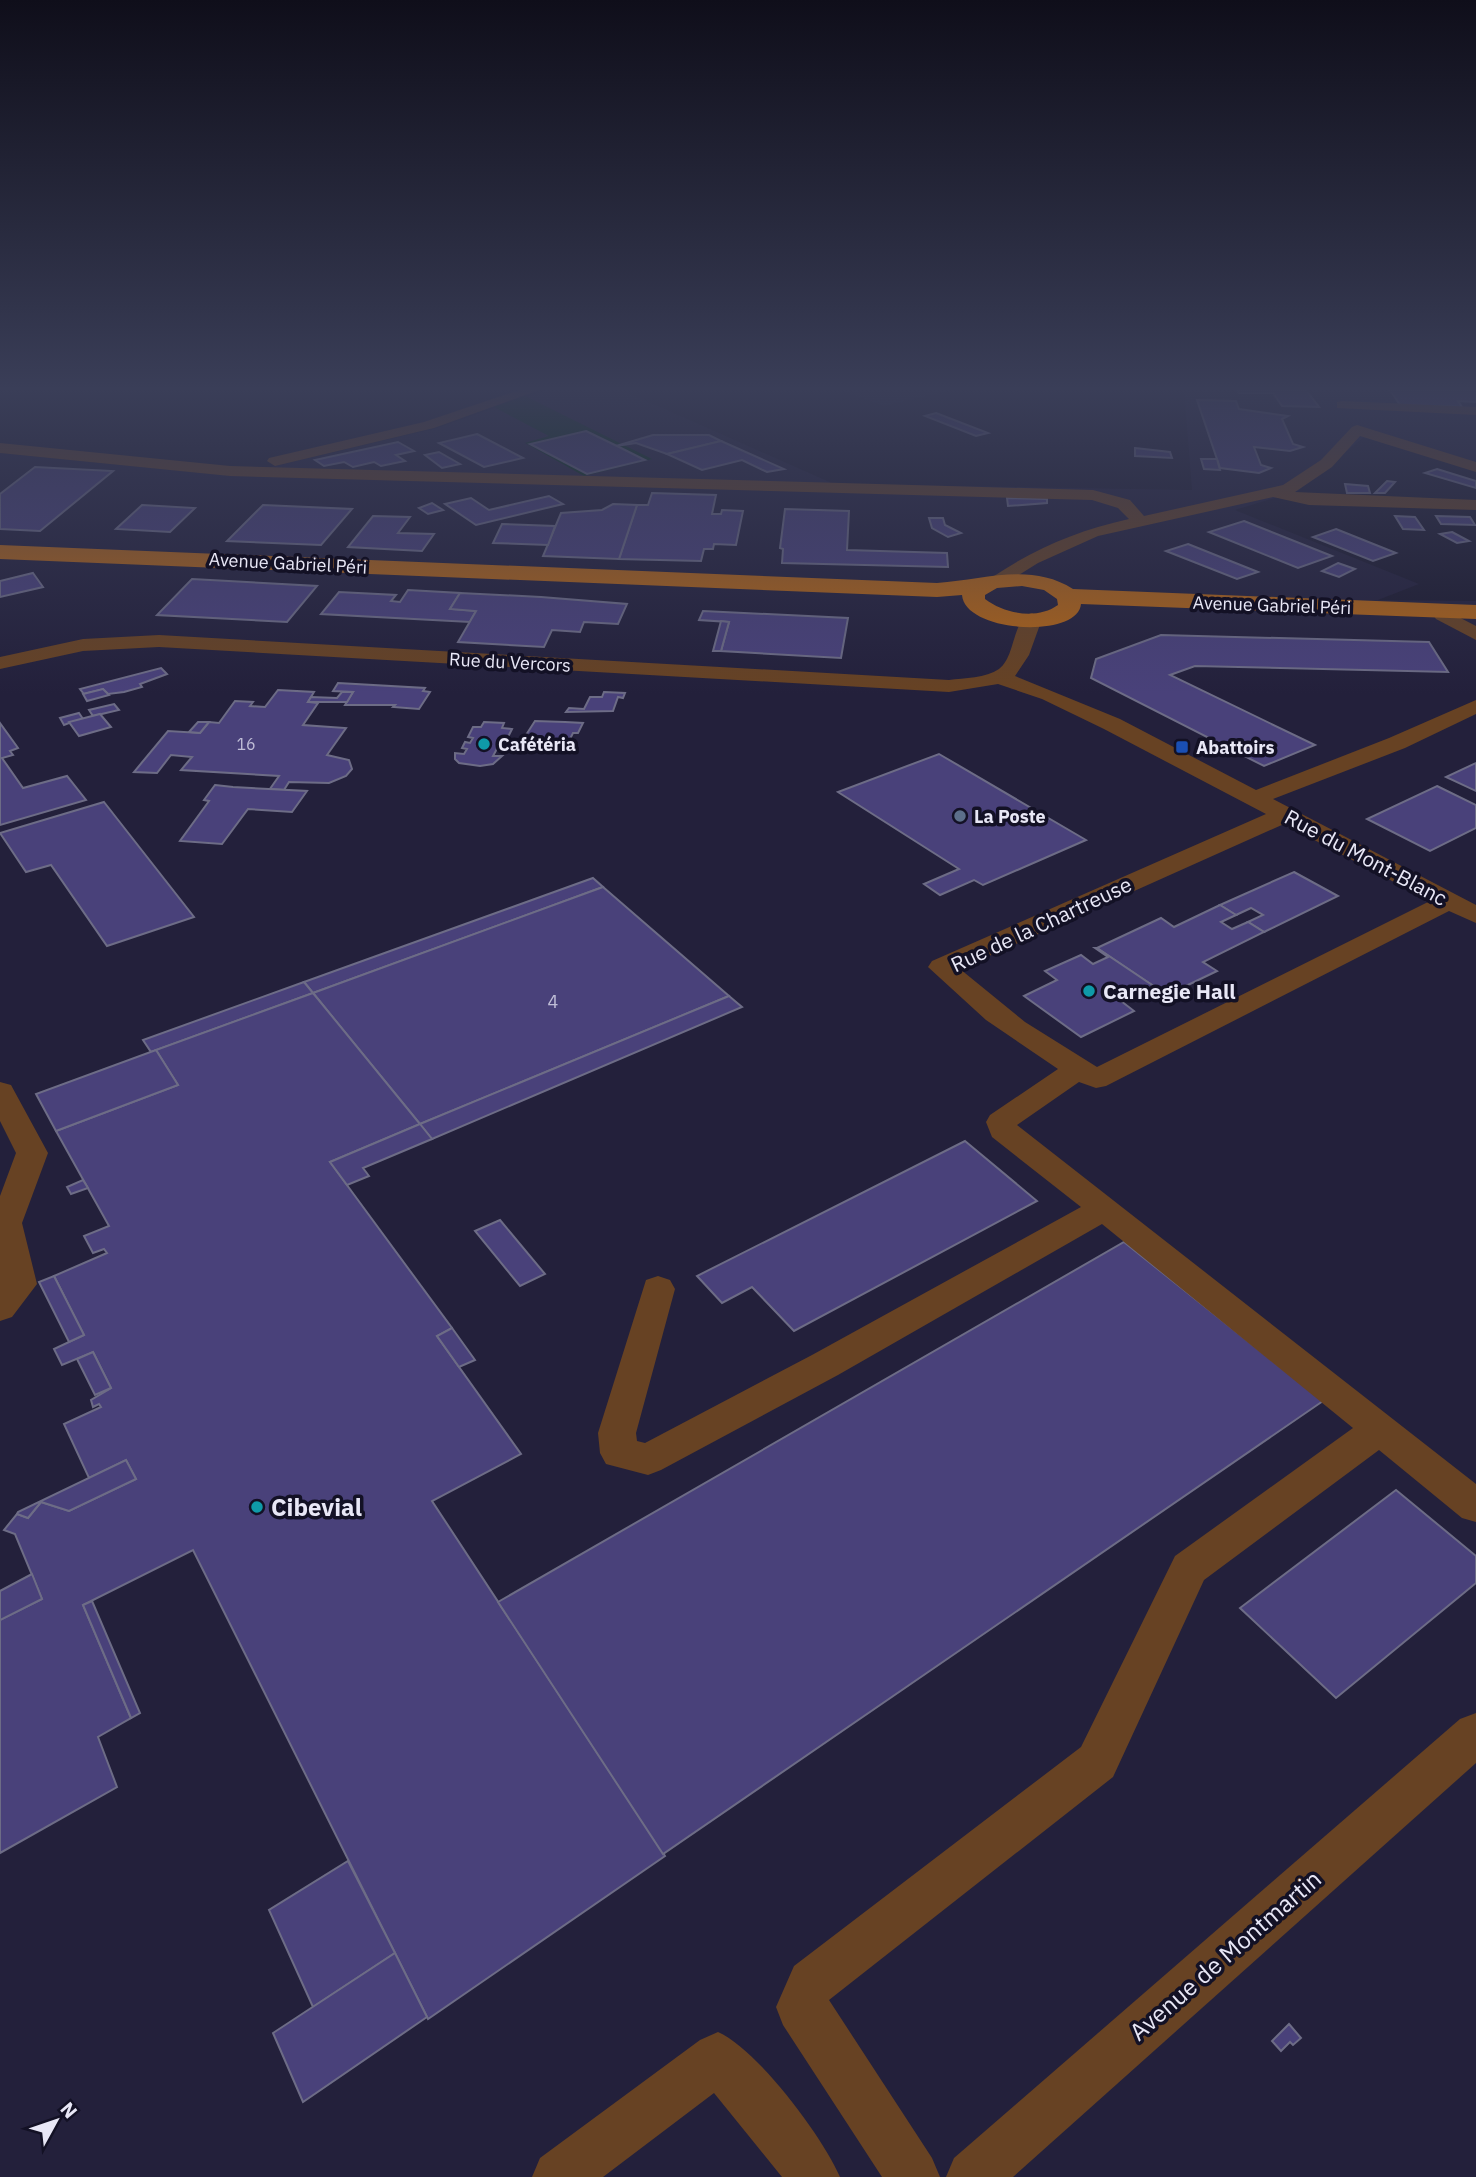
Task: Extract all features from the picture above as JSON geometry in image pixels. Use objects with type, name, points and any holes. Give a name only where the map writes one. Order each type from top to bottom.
[{"type":"main road","name":"Avenue Gabriel Péri","points":[[0,552],[575,576],[718,590],[937,601],[979,598],[1020,619]]},
{"type":"main road","points":[[979,598],[1001,580],[1032,580],[1063,596],[1056,615],[1020,619]]},
{"type":"main road","name":"Avenue Gabriel Péri","points":[[1063,596],[1476,613]]},
{"type":"main road","name":"Avenue Gabriel Péri","points":[[1063,596],[1280,616],[1384,618],[1476,613]]},
{"type":"street","points":[[971,492],[1134,496]]},
{"type":"street","points":[[1001,580],[1049,552],[1093,532],[1280,492]]},
{"type":"street","points":[[1276,493],[1309,500],[1474,506]]},
{"type":"street","points":[[1093,495],[1124,504],[1139,520]]},
{"type":"street","points":[[1175,497],[1202,498]]},
{"type":"street","points":[[1049,552],[1043,570],[1063,596]]},
{"type":"street","points":[[1443,615],[1476,634]]},
{"type":"street","points":[[1009,672],[1020,619]]},
{"type":"street","name":"Rue du Vercors","points":[[0,663],[83,645],[159,641],[949,686],[1009,672]]},
{"type":"street","name":"Rue du Mont-Blanc","points":[[1009,672],[1476,915]]},
{"type":"street","name":"Rue du Mont-Blanc","points":[[1256,799],[1397,743],[1476,706]]},
{"type":"street","name":"Rue de la Chartreuse","points":[[1286,814],[942,967],[967,992],[1096,1079],[1449,901]]},
{"type":"street","points":[[1078,1069],[1000,1122],[1003,1130],[1476,1506]]},
{"type":"street","points":[[0,1092],[32,1153],[6,1223],[20,1284],[0,1308]]},
{"type":"street","points":[[657,1289],[617,1433],[619,1453],[648,1459],[825,1365],[1104,1208]]},
{"type":"street","points":[[913,2177],[801,2007],[811,1983],[1097,1762],[1189,1568],[1380,1429]]},
{"type":"street","name":"Avenue de Montmartin","points":[[973,2177],[1476,1734]]},
{"type":"street","points":[[559,2177],[718,2058],[791,2143],[813,2177]]},
{"type":"shaded area","points":[[0,492],[1296,492],[1235,510],[1419,584],[1378,600],[1476,601],[1476,2177],[0,2177]]},
{"type":"building","points":[[3,492],[88,492],[40,531],[0,529],[0,494]]},
{"type":"building","points":[[1347,492],[1370,493],[1347,493]]},
{"type":"building","points":[[652,493],[716,495],[712,514],[721,514],[722,510],[743,511],[736,545],[714,544],[713,549],[704,549],[701,561],[619,559],[637,505],[648,505]]},
{"type":"building","points":[[549,496],[563,504],[476,525],[445,504],[471,498],[489,510]]},
{"type":"building","points":[[1007,498],[1047,499],[1047,503],[1008,506]]},
{"type":"building","points":[[432,503],[443,510],[428,514],[419,508]]},
{"type":"building","points":[[613,504],[637,505],[619,559],[543,556],[561,513],[602,510]]},
{"type":"building","points":[[142,505],[195,508],[170,532],[116,529]]},
{"type":"building","points":[[263,505],[352,509],[321,545],[227,541]]},
{"type":"building","points":[[785,509],[849,511],[847,550],[947,553],[948,567],[782,563],[783,549],[780,548]]},
{"type":"building","points":[[373,516],[410,517],[398,533],[434,534],[422,551],[348,547]]},
{"type":"building","points":[[1395,516],[1415,517],[1424,530],[1403,529]]},
{"type":"building","points":[[1436,516],[1470,517],[1475,525],[1441,524]]},
{"type":"building","points":[[929,518],[943,518],[945,525],[961,533],[948,537],[932,528]]},
{"type":"building","points":[[1244,521],[1332,556],[1298,568],[1209,532]]},
{"type":"building","points":[[502,524],[555,526],[548,545],[493,543]]},
{"type":"building","points":[[1336,529],[1396,553],[1373,561],[1313,537]]},
{"type":"building","points":[[1452,532],[1469,541],[1457,543],[1440,534]]},
{"type":"building","points":[[1188,544],[1258,572],[1237,579],[1166,551]]},
{"type":"building","points":[[1338,563],[1355,569],[1339,577],[1322,571]]},
{"type":"building","points":[[33,573],[43,587],[0,597],[0,581]]},
{"type":"building","points":[[192,579],[317,586],[287,622],[157,615]]},
{"type":"building","points":[[408,590],[460,593],[450,609],[476,611],[470,622],[321,614],[339,592],[396,595],[391,601],[400,602]]},
{"type":"building","points":[[460,593],[627,604],[618,624],[584,622],[580,632],[552,630],[544,647],[458,642],[476,611],[450,609]]},
{"type":"building","points":[[703,611],[848,618],[841,658],[721,651],[729,622],[699,620]]},
{"type":"building","points":[[721,621],[729,622],[721,651],[713,651]]},
{"type":"building","points":[[1161,635],[1429,642],[1448,672],[1195,666],[1170,675],[1315,745],[1264,766],[1091,678],[1096,659]]},
{"type":"building","points":[[161,668],[167,674],[140,684],[142,687],[124,692],[108,694],[103,689],[84,694],[80,689]]},
{"type":"building","points":[[338,683],[425,688],[423,691],[430,692],[419,709],[393,707],[395,705],[345,705],[353,692],[333,691]]},
{"type":"building","points":[[103,689],[109,695],[87,701],[83,694]]},
{"type":"building","points":[[278,690],[314,692],[308,702],[318,703],[303,725],[346,728],[327,755],[349,760],[352,769],[346,776],[329,783],[289,782],[284,790],[270,789],[279,776],[181,770],[192,757],[171,755],[157,773],[134,772],[168,731],[200,733],[209,722],[219,723],[235,701],[253,702],[250,706],[265,707]]},
{"type":"building","points":[[342,692],[353,692],[347,702],[308,702],[311,697],[337,698]]},
{"type":"building","points":[[604,692],[625,693],[623,698],[618,697],[613,711],[566,712],[569,708],[584,709],[590,697],[602,697]]},
{"type":"building","points":[[114,704],[119,710],[93,716],[89,710]]},
{"type":"building","points":[[79,713],[83,719],[64,725],[60,718]]},
{"type":"building","points":[[100,714],[111,727],[79,736],[69,722]]},
{"type":"building","points":[[535,721],[583,723],[578,733],[573,733],[569,741],[524,738]]},
{"type":"building","points":[[198,722],[209,722],[200,733],[189,732]]},
{"type":"building","name":"Cafétéria","points":[[484,722],[504,723],[502,728],[512,729],[504,745],[499,745],[493,756],[502,756],[493,764],[480,766],[459,763],[455,759],[455,753],[464,754],[467,749],[462,748],[465,742],[470,743],[473,738],[468,737],[473,727],[481,727]]},
{"type":"building","points":[[0,723],[18,748],[10,751],[13,755],[2,758],[23,788],[67,776],[86,800],[0,825]]},
{"type":"building","name":"La Poste","points":[[939,754],[1086,840],[983,885],[974,880],[940,895],[924,884],[959,869],[838,792]]},
{"type":"building","points":[[1476,763],[1476,791],[1446,777]]},
{"type":"building","points":[[215,785],[307,791],[292,812],[248,809],[222,844],[180,841],[209,801],[204,800]]},
{"type":"building","points":[[1437,786],[1476,805],[1476,828],[1430,851],[1367,819]]},
{"type":"building","points":[[104,802],[194,917],[107,946],[51,865],[26,872],[0,833]]},
{"type":"building","points":[[1294,872],[1338,896],[1264,932],[1248,922],[1263,915],[1251,908],[1236,915],[1220,905]]},
{"type":"building","points":[[593,878],[603,887],[313,993],[304,982]]},
{"type":"building","points":[[603,887],[729,996],[420,1124],[313,993]]},
{"type":"building","points":[[1220,905],[1236,915],[1221,922],[1232,929],[1248,922],[1264,932],[1203,962],[1217,971],[1167,995],[1097,948],[1161,918],[1174,927]]},
{"type":"building","name":"Carnegie Hall","points":[[1095,948],[1167,995],[1153,986],[1121,1001],[1134,1011],[1081,1037],[1024,996],[1057,980],[1045,971],[1081,955],[1093,964],[1108,957]]},
{"type":"building","points":[[304,982],[313,993],[151,1052],[143,1040]]},
{"type":"building","name":"Cibevial","points":[[313,993],[420,1124],[330,1162],[452,1328],[437,1336],[521,1454],[432,1501],[665,1856],[428,2019],[193,1550],[83,1605],[131,1718],[98,1737],[117,1787],[0,1853],[0,1620],[42,1599],[15,1534],[4,1530],[17,1514],[28,1518],[41,1502],[69,1511],[136,1479],[126,1460],[89,1478],[64,1424],[101,1407],[99,1404],[93,1407],[91,1400],[111,1388],[93,1352],[62,1365],[54,1349],[84,1335],[54,1276],[107,1253],[104,1249],[93,1253],[84,1236],[109,1226],[56,1131],[178,1085],[156,1050]]},
{"type":"building","points":[[729,996],[742,1007],[432,1139],[420,1124]]},
{"type":"building","points":[[156,1050],[178,1085],[56,1131],[36,1094]]},
{"type":"building","points":[[420,1124],[432,1139],[363,1168],[369,1176],[347,1185],[330,1162]]},
{"type":"building","points":[[965,1141],[1037,1201],[794,1331],[752,1287],[722,1303],[697,1276]]},
{"type":"building","points":[[83,1180],[88,1188],[71,1194],[67,1187]]},
{"type":"building","points":[[500,1220],[545,1274],[520,1286],[475,1231]]},
{"type":"building","points":[[1124,1242],[1323,1401],[663,1854],[498,1602]]},
{"type":"building","points":[[54,1276],[84,1335],[69,1342],[39,1282]]},
{"type":"building","points":[[452,1328],[475,1360],[459,1367],[437,1336]]},
{"type":"building","points":[[93,1352],[111,1388],[95,1395],[77,1359]]},
{"type":"building","points":[[126,1460],[136,1479],[69,1511],[41,1502],[28,1518],[17,1514],[18,1512]]},
{"type":"building","points":[[1396,1490],[1476,1556],[1476,1583],[1336,1698],[1240,1608]]},
{"type":"building","points":[[32,1574],[42,1599],[0,1620],[0,1591]]},
{"type":"building","points":[[92,1601],[140,1713],[131,1718],[83,1605]]},
{"type":"building","points":[[348,1861],[395,1953],[313,2007],[269,1910]]},
{"type":"building","points":[[395,1953],[427,2017],[303,2102],[273,2033]]},
{"type":"building","points":[[1289,2024],[1301,2038],[1293,2045],[1290,2042],[1281,2051],[1272,2041]]},
{"type":"place","name":"Cafétéria","points":[[484,744]]},
{"type":"place","name":"Abattoirs","points":[[1182,747]]},
{"type":"place","name":"La Poste","points":[[960,816]]},
{"type":"place","name":"Carnegie Hall","points":[[1089,991]]},
{"type":"place","name":"Cibevial","points":[[257,1507]]}]
